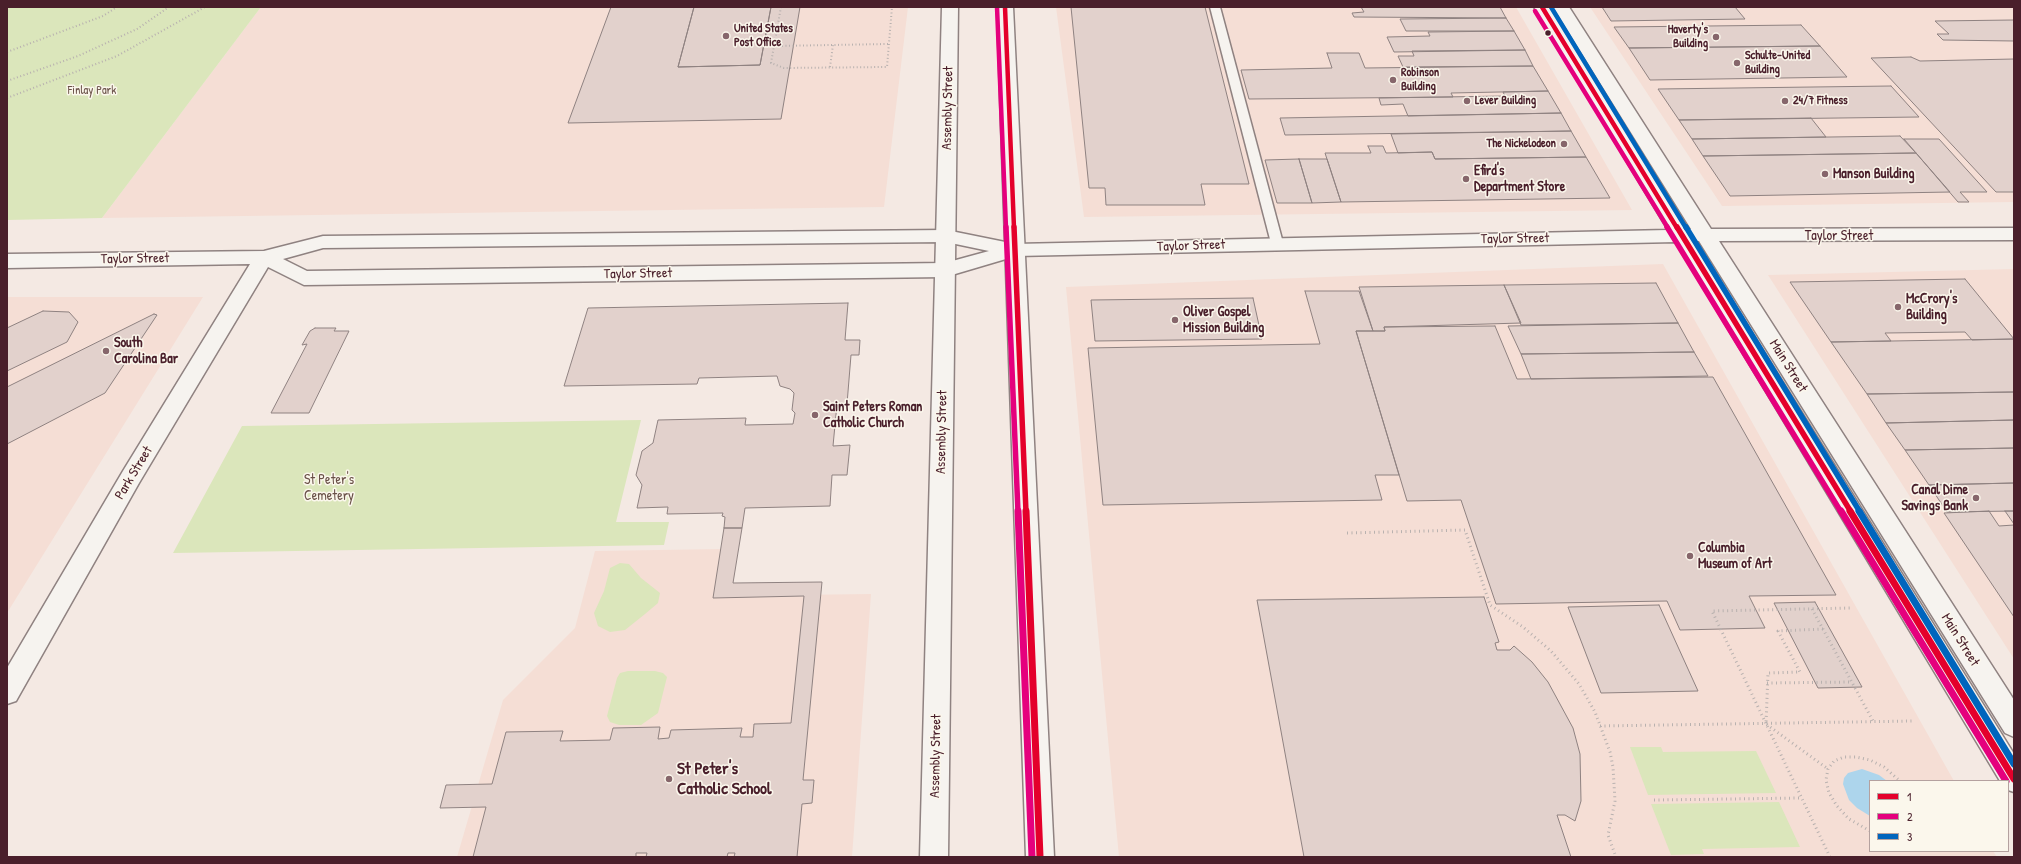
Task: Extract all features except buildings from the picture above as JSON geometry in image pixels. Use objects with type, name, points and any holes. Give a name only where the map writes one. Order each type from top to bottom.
[{"type":"main road","name":"Assembly Street","points":[[934,857],[950,7]]},
{"type":"main road","points":[[1005,7],[1040,857]]},
{"type":"main road","name":"Main Street","points":[[1542,7],[2014,779]]},
{"type":"main road","name":"Main Street","points":[[1561,7],[2014,724]]},
{"type":"main road","name":"Taylor Street","points":[[7,261],[264,257],[323,242],[946,236],[1015,250],[1278,243],[1682,236],[2014,234]]},
{"type":"main road","name":"Taylor Street","points":[[264,257],[304,278],[945,270],[1015,250]]},
{"type":"main road","name":"Park Street","points":[[7,692],[131,477],[264,257]]},
{"type":"lane","points":[[1215,7],[1278,243]]},
{"type":"path","points":[[7,52],[103,16],[117,7]]},
{"type":"path","points":[[7,81],[78,56],[130,32],[169,7]]},
{"type":"path","points":[[7,98],[21,94],[117,56],[195,14],[204,7]]},
{"type":"path","points":[[781,7],[771,63],[784,68],[887,67],[892,7]]},
{"type":"path","points":[[774,46],[888,44]]},
{"type":"path","points":[[830,67],[833,45]]},
{"type":"path","points":[[1346,533],[1465,530],[1490,605],[1523,627],[1551,651],[1579,684],[1587,697],[1610,752],[1613,767],[1615,802],[1608,835],[1616,857]]},
{"type":"path","points":[[1830,857],[1712,611],[1850,608]]},
{"type":"path","points":[[1812,609],[1873,722]]},
{"type":"path","points":[[1766,724],[1768,673],[1800,672],[1778,631],[1823,630]]},
{"type":"path","points":[[1768,684],[1852,682]]},
{"type":"path","points":[[1600,726],[1913,721]]},
{"type":"path","points":[[1766,724],[1828,769]]},
{"type":"path","points":[[1869,830],[1849,819],[1837,806],[1829,793],[1826,780],[1828,769],[1834,762],[1844,757],[1856,757],[1870,760],[1884,767],[1899,780]]},
{"type":"path","points":[[1654,800],[1802,798]]},
{"type":"shaded area","points":[[261,7],[908,7],[884,207],[102,218]]},
{"type":"shaded area","points":[[1056,7],[1516,7],[1632,210],[1084,217]]},
{"type":"shaded area","points":[[1590,7],[2014,7],[2014,202],[1722,206]]},
{"type":"shaded area","points":[[1663,264],[1953,780],[1869,780],[1869,852],[1994,852],[1997,857],[1119,857],[1066,287]]},
{"type":"shaded area","points":[[2014,269],[2014,659],[1768,275]]},
{"type":"shaded area","points":[[7,297],[203,297],[7,613]]},
{"type":"shaded area","name":"St Peter's Catholic School","points":[[723,549],[715,596],[871,594],[852,857],[457,857],[503,700],[575,628],[595,551]]},
{"type":"green space","name":"Finlay Park","points":[[7,7],[261,7],[102,218],[7,220]]},
{"type":"green space","name":"St Peter's Cemetery","points":[[641,420],[616,522],[669,522],[664,545],[173,553],[242,426]]},
{"type":"green space","points":[[620,563],[629,564],[641,578],[660,593],[658,603],[625,630],[610,632],[598,626],[594,613],[604,591],[610,568]]},
{"type":"green space","points":[[628,671],[655,671],[663,673],[667,677],[658,713],[641,725],[619,725],[610,722],[607,716],[617,678],[620,673]]},
{"type":"green space","points":[[1630,747],[1661,747],[1663,752],[1756,751],[1776,793],[1648,795]]},
{"type":"green space","points":[[1779,802],[1800,847],[1702,849],[1704,854],[1671,855],[1651,804]]},
{"type":"water","points":[[1862,769],[1879,775],[1886,780],[1869,780],[1869,815],[1857,808],[1849,800],[1843,784],[1844,778],[1848,773]]},
{"type":"transit line","name":"2","points":[[997,7],[1032,857]]},
{"type":"transit line","name":"1","points":[[1005,7],[1040,857]]},
{"type":"transit line","name":"1","points":[[1542,7],[2014,779]]},
{"type":"transit line","name":"3","points":[[1551,7],[2014,764]]},
{"type":"transit line","name":"2","points":[[1535,11],[2005,780]]},
{"type":"place","name":"United States Post Office","points":[[726,36]]},
{"type":"place","name":"Haverty's Building","points":[[1716,37]]},
{"type":"place","name":"Schulte-United Building","points":[[1737,63]]},
{"type":"place","name":"Robinson Building","points":[[1393,80]]},
{"type":"place","name":"Lever Building","points":[[1467,101]]},
{"type":"place","name":"24/7 Fitness","points":[[1785,101]]},
{"type":"place","name":"The Nickelodeon","points":[[1564,144]]},
{"type":"place","name":"Manson Building","points":[[1825,174]]},
{"type":"place","name":"Efird's Department Store","points":[[1466,179]]},
{"type":"place","name":"McCrory's Building","points":[[1898,307]]},
{"type":"place","name":"Oliver Gospel Mission Building","points":[[1175,320]]},
{"type":"place","name":"South Carolina Bar","points":[[106,351]]},
{"type":"place","name":"Saint Peters Roman Catholic Church","points":[[815,415]]},
{"type":"place","name":"Canal Dime Savings Bank","points":[[1976,498]]},
{"type":"place","name":"Columbia Museum of Art","points":[[1690,556]]},
{"type":"place","name":"St Peter's Catholic School","points":[[669,779]]}]
